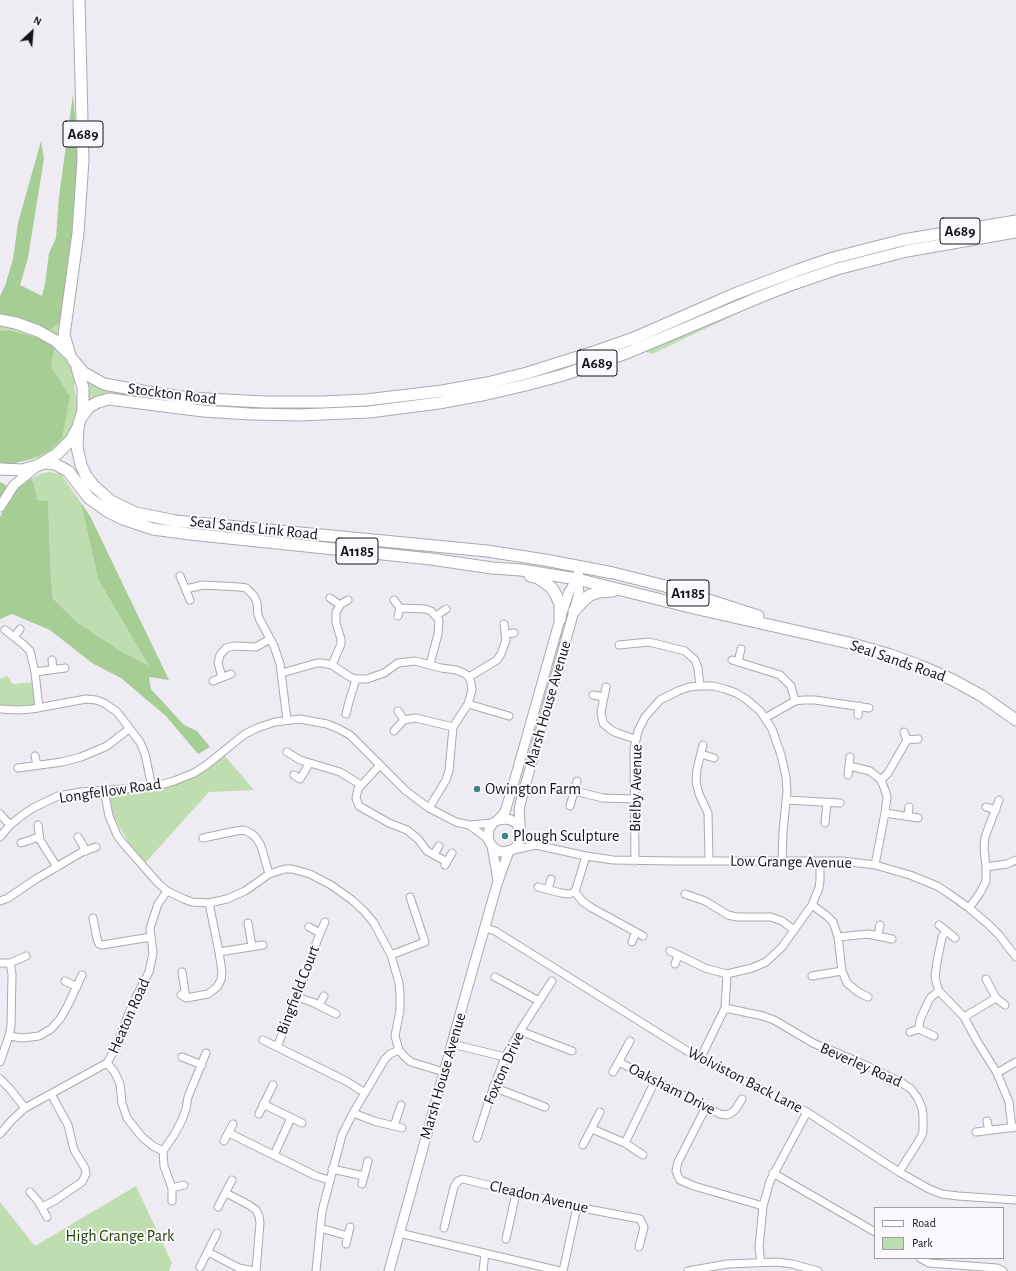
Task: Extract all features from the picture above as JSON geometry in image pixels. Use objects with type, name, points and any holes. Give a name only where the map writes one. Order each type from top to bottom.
[{"type":"main road","name":"A689","points":[[0,469],[22,470],[42,464],[64,448],[71,440],[80,423],[84,399],[83,388],[79,372],[65,343],[64,335],[64,326],[78,233],[83,160],[79,0]]},
{"type":"main road","name":"A689","points":[[276,414],[369,412],[408,408],[526,386],[629,352],[760,297],[837,269],[907,252],[1016,221]]},
{"type":"main road","name":"A689","points":[[280,403],[359,401],[402,397],[472,386],[560,364],[612,346],[737,293],[826,261],[903,240],[1016,232]]},
{"type":"main road","name":"A689","points":[[0,320],[16,323],[43,333],[56,341],[72,357]]},
{"type":"main road","name":"Stockton Road","points":[[72,357],[82,370],[90,377],[104,384],[188,398],[280,403]]},
{"type":"main road","name":"Stockton Road","points":[[80,423],[89,407],[108,399],[202,411],[276,414]]},
{"type":"main road","points":[[276,414],[280,403]]},
{"type":"main road","name":"Seal Sands Link Road","points":[[80,423],[76,441],[78,457],[86,476],[93,485],[111,501],[136,513],[176,521],[487,551],[580,567]]},
{"type":"main road","name":"Seal Sands Link Road","points":[[42,464],[55,464],[68,471],[89,498],[107,511],[123,519],[153,528],[190,534],[431,559],[492,568],[521,570],[577,579]]},
{"type":"main road","name":"Seal Sands Road","points":[[580,567],[613,573],[665,586],[760,616],[794,630]]},
{"type":"main road","name":"A1185","points":[[492,568],[538,578],[551,587],[560,604],[560,619]]},
{"type":"main road","name":"Seal Sands Road","points":[[577,579],[849,643],[891,655],[953,680],[982,696],[1016,720]]},
{"type":"main road","points":[[574,611],[590,595],[599,592],[631,592]]},
{"type":"street","points":[[0,507],[3,500],[18,480],[42,464]]},
{"type":"street","name":"Marsh House Avenue","points":[[498,881],[490,843],[490,829],[505,812],[560,619],[569,592],[577,579],[580,567]]},
{"type":"street","points":[[180,576],[190,600]]},
{"type":"street","name":"Marsh House Avenue","points":[[389,1271],[498,881],[511,851],[518,845],[521,832],[519,810],[579,593],[577,579]]},
{"type":"street","points":[[186,589],[204,585],[246,588],[254,596],[257,603],[258,615],[278,658],[282,673],[287,720]]},
{"type":"street","points":[[330,598],[340,605]]},
{"type":"street","points":[[332,665],[341,644],[341,635],[336,618],[336,612],[340,605],[348,600]]},
{"type":"street","points":[[394,600],[400,608]]},
{"type":"street","points":[[400,608],[425,609],[431,611],[439,620],[438,634],[430,664]]},
{"type":"street","points":[[398,616],[400,608]]},
{"type":"street","points":[[436,616],[446,609]]},
{"type":"street","points":[[469,677],[497,660],[504,648],[506,640],[504,624]]},
{"type":"street","points":[[14,637],[20,629]]},
{"type":"street","points":[[5,630],[30,651],[35,672],[40,708]]},
{"type":"street","points":[[505,634],[514,633]]},
{"type":"street","points":[[222,677],[218,663],[220,655],[226,648],[240,646],[256,647],[270,639]]},
{"type":"street","points":[[619,646],[649,642],[685,651],[695,660],[698,668],[700,686]]},
{"type":"street","points":[[627,644],[627,653]]},
{"type":"street","points":[[741,649],[735,661],[780,675],[791,686],[795,701]]},
{"type":"street","points":[[52,660],[53,669]]},
{"type":"street","points":[[282,673],[317,663],[332,665],[350,677],[356,679],[375,678],[393,666],[404,661],[414,661],[464,673],[469,677],[472,690],[468,704],[453,727],[449,771],[446,780],[429,808]]},
{"type":"street","points":[[35,672],[65,668]]},
{"type":"street","points":[[213,681],[231,674]]},
{"type":"street","points":[[346,714],[356,679]]},
{"type":"street","name":"Bielby Avenue","points":[[635,861],[634,749],[636,739],[645,717],[660,700],[689,687],[700,686],[719,687],[736,693],[746,699],[765,718],[772,730],[781,754],[786,777],[782,860]]},
{"type":"street","points":[[606,687],[601,712],[603,724],[617,733],[636,739]]},
{"type":"street","points":[[593,695],[604,697]]},
{"type":"street","points":[[0,709],[17,710],[40,708],[86,699],[96,700],[111,707],[117,712],[140,742],[145,754],[152,787]]},
{"type":"street","points":[[340,699],[349,702]]},
{"type":"street","points":[[765,718],[795,701],[815,700],[869,708]]},
{"type":"street","points":[[468,704],[509,716]]},
{"type":"street","points":[[501,713],[502,705]]},
{"type":"street","points":[[858,715],[859,706]]},
{"type":"street","points":[[398,711],[404,720]]},
{"type":"street","points":[[394,731],[404,720],[416,718],[422,718],[453,727]]},
{"type":"street","name":"Longfellow Road","points":[[0,837],[10,825],[33,808],[58,796],[81,792],[152,787],[174,781],[194,773],[205,766],[245,734],[266,724],[287,720],[310,720],[339,729],[350,735],[406,790],[429,808],[456,822],[469,825],[496,822]]},
{"type":"street","points":[[18,768],[62,762],[81,757],[101,749],[130,729]]},
{"type":"street","points":[[904,732],[907,740]]},
{"type":"street","points":[[907,740],[918,739]]},
{"type":"street","points":[[881,780],[888,773],[907,740]]},
{"type":"street","points":[[704,745],[697,768],[696,782],[699,794],[708,813],[708,861]]},
{"type":"street","points":[[297,758],[302,751]]},
{"type":"street","points":[[287,752],[309,764],[340,772],[361,785]]},
{"type":"street","points":[[701,754],[714,758]]},
{"type":"street","points":[[35,756],[37,765]]},
{"type":"street","points":[[848,775],[850,757]]},
{"type":"street","points":[[294,775],[300,779],[309,764]]},
{"type":"street","points":[[380,765],[361,785],[356,793],[359,806],[389,824],[407,830],[418,839],[427,850],[446,864],[452,853]]},
{"type":"street","points":[[849,766],[870,771],[881,780],[886,796],[885,813],[876,865]]},
{"type":"street","points":[[570,806],[577,781]]},
{"type":"street","points":[[104,790],[109,816],[117,835],[131,853],[158,884],[167,891],[192,902],[209,903],[235,896],[245,891],[269,874],[285,869],[300,871],[320,879],[342,892],[364,911],[374,923],[391,955],[399,983],[400,1010],[395,1036],[399,1050],[411,1062],[444,1072]]},
{"type":"street","points":[[574,791],[603,798],[634,799]]},
{"type":"street","points":[[786,800],[840,803]]},
{"type":"street","points":[[969,908],[980,893],[986,881],[984,848],[985,837],[999,800]]},
{"type":"street","points":[[825,823],[827,803]]},
{"type":"street","points":[[908,816],[909,807]]},
{"type":"street","points":[[986,807],[996,810]]},
{"type":"street","points":[[885,813],[918,818]]},
{"type":"street","points":[[0,814],[10,825]]},
{"type":"street","points":[[496,822],[503,819],[511,820],[516,823],[521,832]]},
{"type":"street","points":[[38,825],[42,845],[57,867]]},
{"type":"street","name":"Longfellow Road","points":[[469,825],[490,843]]},
{"type":"street","points":[[203,838],[244,830],[252,834],[261,846],[269,874]]},
{"type":"street","name":"Low Grange Avenue","points":[[521,832],[536,845]]},
{"type":"street","points":[[78,837],[86,850]]},
{"type":"street","points":[[21,843],[40,838]]},
{"type":"street","points":[[490,843],[495,849],[502,852],[511,851]]},
{"type":"street","name":"Low Grange Avenue","points":[[511,851],[536,845],[586,856],[613,860],[782,860],[858,862],[876,865],[910,875],[937,886],[969,908],[999,935],[1016,957]]},
{"type":"street","points":[[434,854],[439,846]]},
{"type":"street","points":[[0,901],[8,898],[30,882],[86,850],[96,847]]},
{"type":"street","points":[[575,892],[586,856]]},
{"type":"street","points":[[986,867],[1007,864],[1016,860]]},
{"type":"street","points":[[670,951],[705,968],[727,974],[752,968],[766,962],[782,947],[812,905],[819,888],[820,861]]},
{"type":"street","points":[[548,889],[551,879]]},
{"type":"street","points":[[538,887],[565,894],[575,892]]},
{"type":"street","name":"Heaton Road","points":[[0,1134],[25,1108],[107,1063],[115,1049],[132,1005],[150,972],[153,954],[150,929],[158,904],[167,891]]},
{"type":"street","points":[[698,899],[701,891]]},
{"type":"street","points":[[575,892],[583,902],[592,908],[643,936]]},
{"type":"street","points":[[685,894],[698,899],[728,915],[737,917],[771,917],[782,921],[794,930]]},
{"type":"street","points":[[391,955],[428,941],[421,930],[410,897]]},
{"type":"street","points":[[182,972],[183,996],[208,994],[217,987],[221,980],[222,972],[219,952],[209,903]]},
{"type":"street","points":[[812,905],[833,922],[838,938],[842,971],[847,983],[856,995],[868,997]]},
{"type":"street","points":[[93,918],[97,939],[99,944],[102,945],[151,937]]},
{"type":"street","name":"Bingfield Court","points":[[276,1047],[297,997],[325,922]]},
{"type":"street","points":[[248,923],[252,946]]},
{"type":"street","points":[[878,935],[880,925]]},
{"type":"street","points":[[939,925],[955,938]]},
{"type":"street","name":"Bingfield Court","points":[[309,927],[320,933]]},
{"type":"street","name":"Wolviston Back Lane","points":[[485,928],[495,931],[700,1059],[807,1112],[899,1172],[928,1189],[942,1194],[1016,1200]]},
{"type":"street","points":[[946,931],[940,947],[935,977],[939,991],[964,1017],[997,1073],[1009,1102],[1014,1127],[976,1132]]},
{"type":"street","points":[[632,942],[636,932]]},
{"type":"street","points":[[838,938],[862,933],[892,939]]},
{"type":"street","points":[[219,952],[263,945]]},
{"type":"street","points":[[0,963],[10,963],[26,956]]},
{"type":"street","points":[[675,964],[678,956]]},
{"type":"street","points":[[0,1062],[9,1036],[12,1006],[12,974],[10,963]]},
{"type":"street","points":[[812,976],[842,971]]},
{"type":"street","points":[[700,1059],[725,1008],[727,974]]},
{"type":"street","points":[[824,974],[825,982]]},
{"type":"street","points":[[9,1036],[31,1038],[51,1029],[60,1019],[82,975]]},
{"type":"street","points":[[495,977],[539,1001]]},
{"type":"street","points":[[986,979],[996,998],[1005,1004]]},
{"type":"street","points":[[65,981],[77,986]]},
{"type":"street","name":"Foxton Drive","points":[[477,1138],[493,1087],[506,1057],[520,1031],[552,981]]},
{"type":"street","points":[[919,1029],[920,1020],[928,1002],[931,997],[939,991]]},
{"type":"street","points":[[320,1005],[324,996]]},
{"type":"street","points":[[297,997],[320,1005],[336,1014]]},
{"type":"street","points":[[964,1017],[996,998]]},
{"type":"street","name":"Beverley Road","points":[[725,1008],[763,1016],[774,1020],[813,1043],[861,1063],[911,1089],[917,1097],[924,1115],[923,1132],[899,1172]]},
{"type":"street","points":[[910,1032],[919,1029],[934,1036]]},
{"type":"street","points":[[520,1031],[572,1051]]},
{"type":"street","points":[[263,1040],[346,1081],[365,1093]]},
{"type":"street","name":"Oaksham Drive","points":[[613,1072],[630,1041]]},
{"type":"street","points":[[452,1044],[506,1057]]},
{"type":"street","points":[[316,1271],[322,1211],[342,1135],[353,1113],[385,1060],[390,1054],[399,1050]]},
{"type":"street","points":[[172,1201],[172,1188],[164,1166],[163,1151],[182,1120],[188,1097],[206,1053]]},
{"type":"street","points":[[182,1057],[202,1065]]},
{"type":"street","name":"Oaksham Drive","points":[[619,1062],[720,1114],[727,1115],[735,1110],[742,1099]]},
{"type":"street","points":[[997,1073],[1016,1062]]},
{"type":"street","points":[[107,1063],[115,1073],[120,1084],[122,1103],[127,1118],[142,1137],[153,1146],[163,1151]]},
{"type":"street","points":[[0,1079],[25,1108]]},
{"type":"street","points":[[625,1143],[655,1081]]},
{"type":"street","points":[[259,1114],[273,1086]]},
{"type":"street","points":[[493,1087],[545,1107]]},
{"type":"street","points":[[42,1207],[82,1182],[86,1174],[85,1168],[74,1150],[68,1125],[51,1094]]},
{"type":"street","points":[[263,1104],[302,1123]]},
{"type":"street","points":[[394,1126],[401,1105]]},
{"type":"street","points":[[706,1107],[678,1162],[676,1171],[680,1180],[694,1186],[762,1206]]},
{"type":"street","points":[[583,1145],[600,1112]]},
{"type":"street","points":[[761,1262],[759,1248],[762,1206],[773,1173],[807,1112]]},
{"type":"street","points":[[353,1113],[374,1121],[402,1128]]},
{"type":"street","points":[[274,1155],[291,1118]]},
{"type":"street","points":[[987,1121],[989,1130]]},
{"type":"street","points":[[224,1141],[233,1124]]},
{"type":"street","points":[[592,1129],[625,1143],[643,1155]]},
{"type":"street","points":[[229,1133],[316,1176],[329,1180]]},
{"type":"street","points":[[332,1169],[363,1180],[368,1161]]},
{"type":"street","points":[[773,1173],[874,1231]]},
{"type":"street","name":"Cleadon Avenue","points":[[445,1228],[454,1188],[458,1182],[464,1179],[577,1207],[643,1217],[644,1227],[640,1248]]},
{"type":"street","points":[[218,1207],[232,1180]]},
{"type":"street","points":[[172,1188],[184,1185]]},
{"type":"street","points":[[30,1192],[42,1207],[47,1217]]},
{"type":"street","points":[[506,1239],[516,1192]]},
{"type":"street","points":[[208,1252],[238,1268],[255,1271],[260,1223],[259,1216],[256,1210],[249,1205],[226,1193]]},
{"type":"street","points":[[399,1233],[561,1271],[577,1207]]},
{"type":"street","points":[[346,1244],[350,1227]]},
{"type":"street","points":[[320,1228],[348,1236]]},
{"type":"street","points":[[200,1267],[217,1233]]},
{"type":"street","points":[[483,1271],[485,1253]]},
{"type":"street","points":[[922,1259],[929,1263],[955,1268],[997,1268],[1003,1271]]},
{"type":"street","points":[[688,1271],[727,1264],[761,1262],[777,1262],[818,1271]]},
{"type":"green space","points":[[73,94],[79,166],[71,254],[61,322],[48,331],[0,316],[0,296],[5,286],[13,259],[18,223],[41,141],[44,158],[28,258],[20,285],[42,296],[49,253],[56,238],[59,197]]},
{"type":"green space","points":[[751,307],[652,354],[646,352],[647,350]]},
{"type":"green space","points":[[61,322],[60,337],[58,338],[48,331]]},
{"type":"green space","points":[[0,326],[8,327],[39,338],[9,330],[0,331]]},
{"type":"green space","points":[[9,330],[39,338],[55,347],[51,366],[70,396],[62,438],[49,451],[32,459],[11,464],[0,463],[0,331]]},
{"type":"green space","points":[[55,347],[67,360],[74,371],[77,380],[74,385],[75,394],[79,398],[76,418],[64,441],[39,460],[35,458],[49,451],[66,414],[70,396],[51,366]]},
{"type":"green space","points":[[87,380],[276,407],[276,411],[89,401]]},
{"type":"green space","points":[[50,472],[61,474],[81,503],[98,579],[150,667],[122,652],[75,622],[53,597],[48,501],[37,501],[34,483],[30,479],[40,474]]},
{"type":"green space","points":[[30,479],[34,483],[37,500],[48,501],[53,598],[76,622],[122,652],[149,666],[98,579],[81,503],[90,516],[169,680],[149,677],[151,689],[184,725],[197,731],[210,747],[198,754],[166,716],[121,678],[92,663],[50,630],[12,614],[0,619],[0,517],[12,494]]},
{"type":"green space","points":[[0,482],[6,485],[7,490],[0,500]]},
{"type":"green space","points":[[7,676],[13,684],[33,682],[36,705],[18,708],[0,706],[0,679]]},
{"type":"green space","points":[[225,756],[254,790],[209,792],[145,863],[129,843],[115,819],[109,801],[112,794],[153,791],[186,781],[205,771]]},
{"type":"green space","name":"High Grange Park","points":[[136,1186],[172,1263],[169,1271],[0,1271],[0,1202],[35,1246]]},
{"type":"place","name":"Owington Farm","points":[[477,789]]},
{"type":"place","name":"Plough Sculpture","points":[[505,836]]}]
